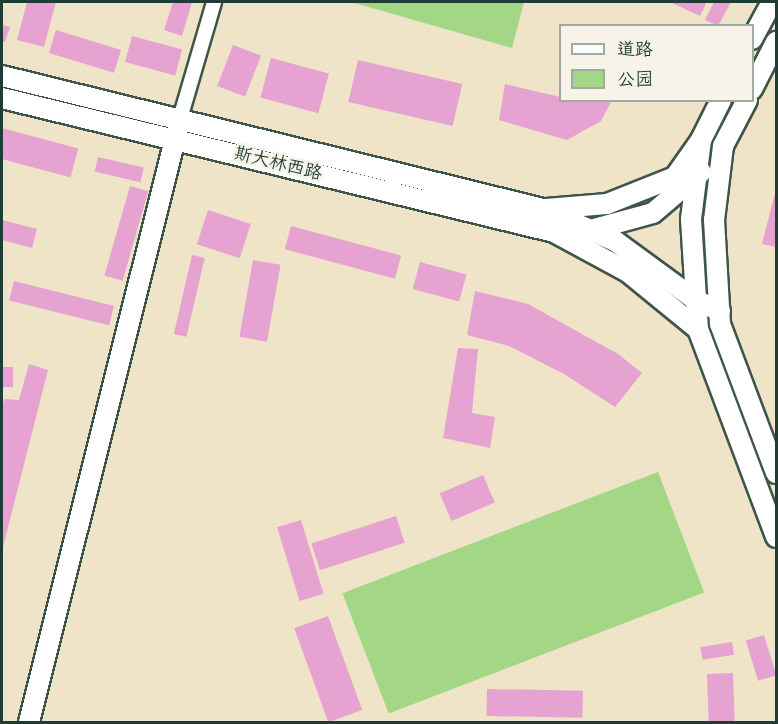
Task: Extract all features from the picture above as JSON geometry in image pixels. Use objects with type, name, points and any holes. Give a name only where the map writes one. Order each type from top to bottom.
[{"type":"main road","points":[[754,37],[772,2]]},
{"type":"main road","points":[[754,87],[777,42]]},
{"type":"main road","name":"斯大林西路","points":[[2,76],[178,130],[554,232]]},
{"type":"main road","name":"斯大林西路","points":[[2,98],[178,130],[543,209]]},
{"type":"main road","points":[[543,209],[607,204],[675,177],[701,140],[720,102]]},
{"type":"main road","points":[[554,232],[592,231],[652,213],[698,175],[723,146],[746,102]]},
{"type":"main road","points":[[29,723],[178,130]]},
{"type":"main road","points":[[701,140],[691,219],[698,329],[777,537]]},
{"type":"main road","points":[[723,146],[714,220],[720,324],[777,474]]},
{"type":"main road","points":[[543,209],[615,241],[697,302],[720,311]]},
{"type":"main road","points":[[554,232],[628,272],[698,329]]},
{"type":"street","points":[[178,130],[214,2]]},
{"type":"green space","points":[[351,2],[524,2],[512,48]]},
{"type":"green space","points":[[658,472],[704,592],[389,714],[342,593]]},
{"type":"building","points":[[27,2],[56,2],[44,47],[17,40]]},
{"type":"building","points":[[173,2],[192,2],[182,36],[164,30]]},
{"type":"building","points":[[670,2],[707,2],[700,16]]},
{"type":"building","points":[[714,2],[731,2],[719,24],[705,20]]},
{"type":"building","points":[[2,25],[10,27],[5,42],[2,41]]},
{"type":"building","points":[[56,30],[121,50],[114,73],[49,53]]},
{"type":"building","points":[[132,36],[182,49],[175,76],[125,62]]},
{"type":"building","points":[[233,45],[261,56],[245,97],[217,86]]},
{"type":"building","points":[[271,58],[329,74],[318,113],[260,98]]},
{"type":"building","points":[[358,60],[462,84],[453,126],[348,102]]},
{"type":"building","points":[[505,84],[559,97],[559,102],[611,102],[601,121],[567,140],[499,120]]},
{"type":"building","points":[[2,128],[78,148],[71,177],[2,159]]},
{"type":"building","points":[[98,157],[144,168],[140,182],[95,172]]},
{"type":"building","points":[[130,186],[148,191],[123,281],[104,275]]},
{"type":"building","points":[[776,189],[776,247],[762,244]]},
{"type":"building","points":[[208,210],[251,224],[240,258],[197,244]]},
{"type":"building","points":[[2,220],[37,229],[32,248],[2,240]]},
{"type":"building","points":[[291,226],[401,256],[395,279],[285,249]]},
{"type":"building","points":[[192,255],[205,258],[186,337],[174,334]]},
{"type":"building","points":[[253,260],[281,265],[267,342],[239,337]]},
{"type":"building","points":[[420,262],[466,274],[459,301],[413,289]]},
{"type":"building","points":[[14,281],[114,306],[109,325],[9,300]]},
{"type":"building","points":[[475,291],[528,304],[618,354],[642,373],[615,407],[564,374],[509,346],[467,335]]},
{"type":"building","points":[[458,348],[478,349],[472,413],[495,417],[490,448],[443,438]]},
{"type":"building","points":[[29,364],[48,370],[2,551],[2,411],[4,399],[19,400]]},
{"type":"building","points":[[2,367],[13,367],[13,387],[2,387]]},
{"type":"building","points":[[483,475],[495,503],[451,521],[440,493]]},
{"type":"building","points":[[396,516],[405,543],[320,570],[311,544]]},
{"type":"building","points":[[301,520],[324,594],[300,601],[277,527]]},
{"type":"building","points":[[328,616],[362,710],[328,722],[294,628]]},
{"type":"building","points":[[764,635],[776,675],[758,681],[746,641]]},
{"type":"building","points":[[732,642],[734,655],[702,660],[700,647]]},
{"type":"building","points":[[733,673],[735,721],[709,722],[707,674]]},
{"type":"building","points":[[487,689],[583,691],[583,718],[487,716]]}]
